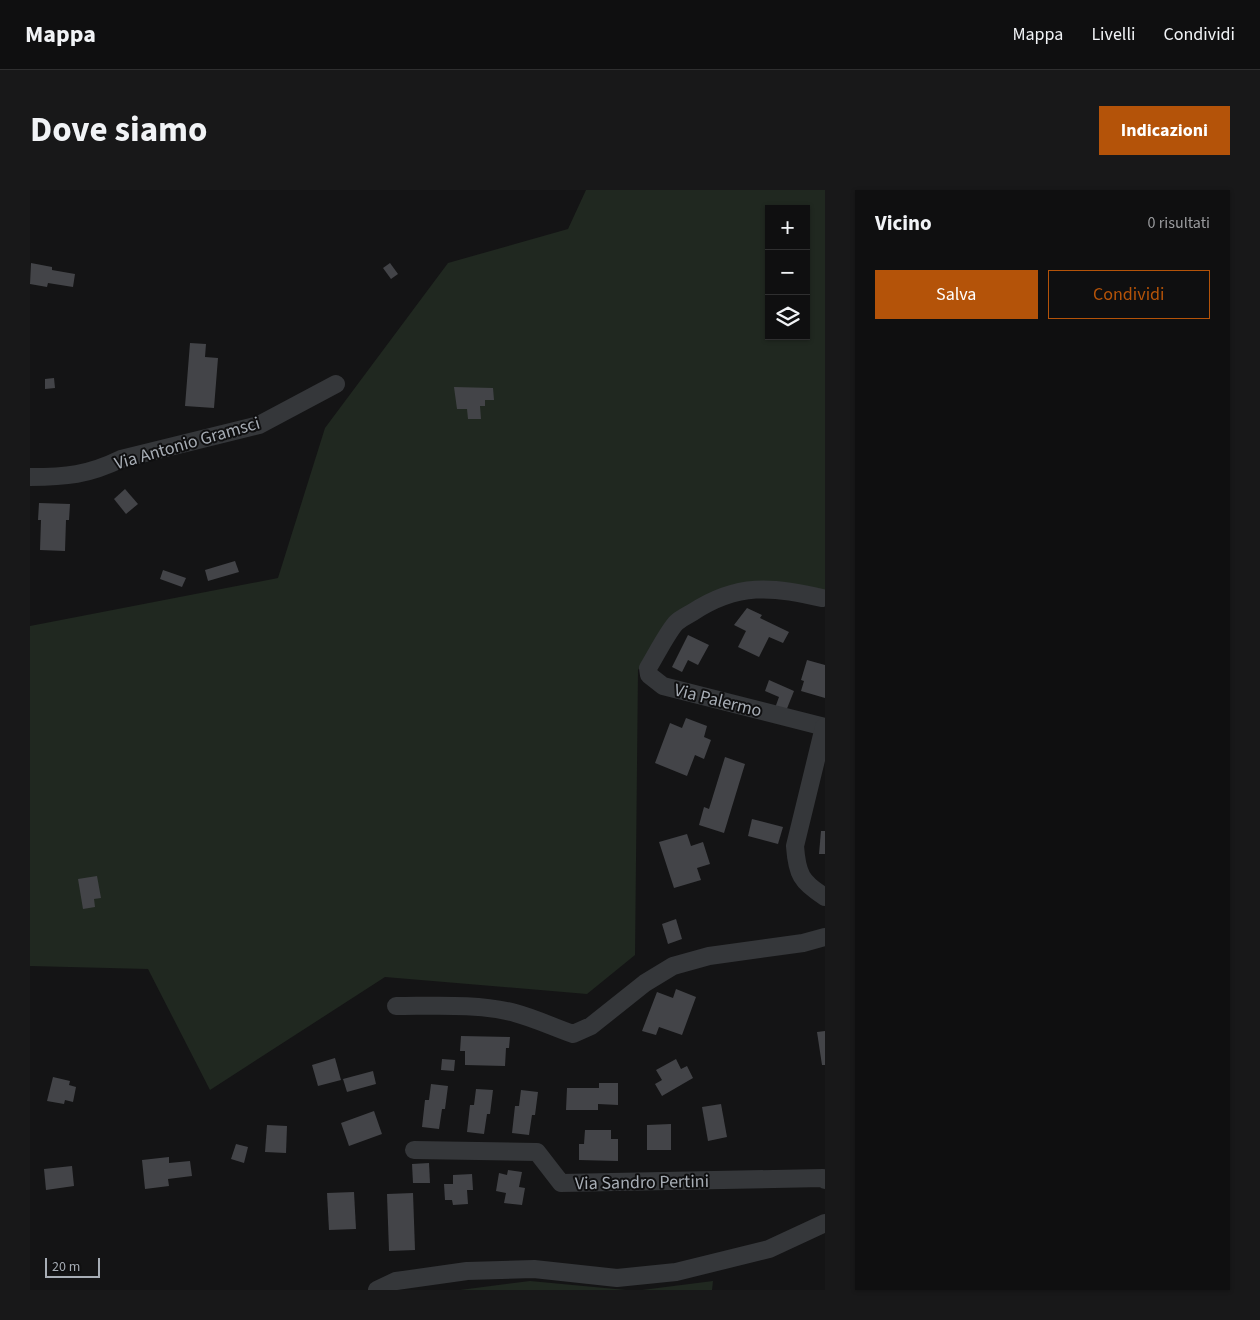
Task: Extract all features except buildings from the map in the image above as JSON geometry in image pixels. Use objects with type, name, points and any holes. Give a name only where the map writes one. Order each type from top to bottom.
[{"type":"street","name":"Via Antonio Gramsci","points":[[30,477],[57,477],[83,474],[100,469],[121,459],[259,426],[336,384]]},
{"type":"street","name":"Via Palermo","points":[[822,598],[790,590],[759,588],[734,593],[706,603],[676,623],[648,668],[649,675],[663,686],[825,727]]},
{"type":"street","points":[[825,727],[795,846],[800,876],[810,887],[825,897]]},
{"type":"street","points":[[396,1006],[451,1006],[514,1012],[572,1034],[591,1026],[645,983],[673,966],[709,956],[803,943],[825,937]]},
{"type":"street","name":"Via Sandro Pertini","points":[[414,1150],[537,1152],[561,1183],[823,1178],[825,1180]]},
{"type":"street","points":[[377,1290],[396,1281],[467,1271],[534,1269],[617,1278],[676,1272],[769,1249],[825,1223]]},
{"type":"shaded area","points":[[586,190],[825,190],[825,592],[759,582],[732,585],[704,597],[673,618],[638,670],[635,955],[587,994],[385,977],[210,1090],[148,969],[30,966],[30,626],[278,578],[325,428],[448,263],[568,229]]},
{"type":"shaded area","points":[[530,1281],[626,1290],[460,1290]]},
{"type":"shaded area","points":[[713,1281],[712,1290],[642,1290]]}]
